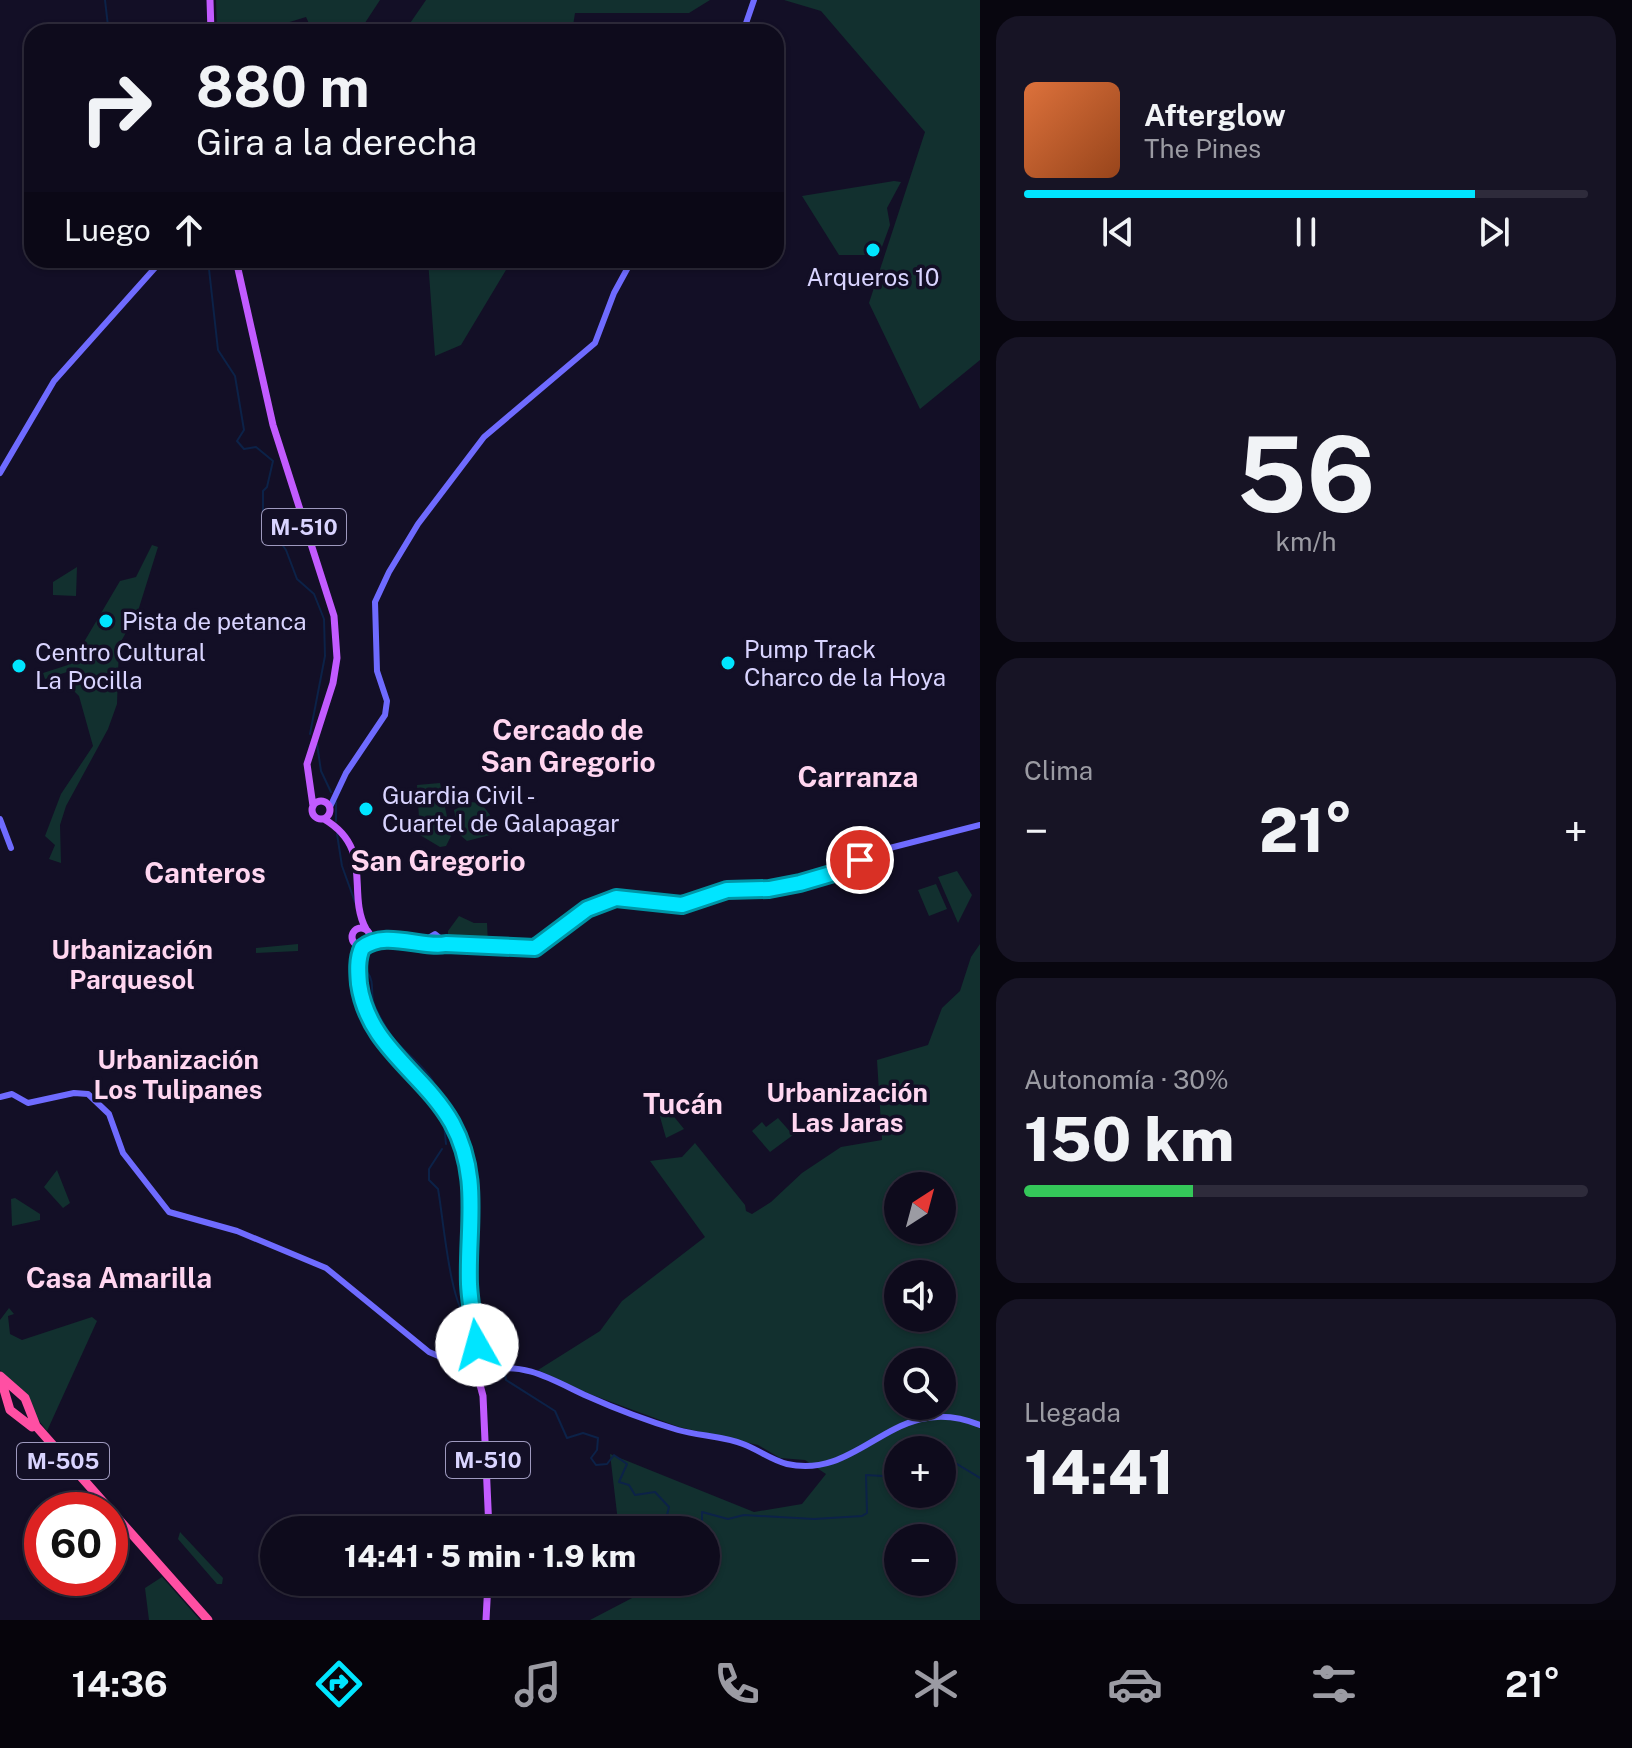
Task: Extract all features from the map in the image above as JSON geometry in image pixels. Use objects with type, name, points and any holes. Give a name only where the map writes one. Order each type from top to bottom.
[{"type":"highway","name":"M-505","points":[[0,1378],[25,1398],[36,1426],[206,1620]]},
{"type":"highway","name":"M-505","points":[[0,1378],[10,1410],[18,1414],[90,1492]]},
{"type":"highway","points":[[9,1401],[19,1395]]},
{"type":"highway","name":"M-505","points":[[18,1414],[28,1407]]},
{"type":"highway","name":"M-505","points":[[128,1534],[206,1620]]},
{"type":"main road","points":[[210,0],[211,24]]},
{"type":"main road","points":[[746,24],[754,0]]},
{"type":"main road","points":[[0,474],[54,381],[155,268]]},
{"type":"main road","name":"M-510","points":[[238,268],[273,425],[334,616],[337,658],[333,683],[308,754],[306,775],[313,806]]},
{"type":"main road","points":[[328,813],[335,793],[385,715],[387,701],[377,671],[375,602],[389,572],[418,524],[484,437],[595,343],[614,293],[628,268]]},
{"type":"main road","points":[[0,1097],[13,1094],[26,1103],[84,1093],[112,1119],[123,1153],[169,1212],[236,1230],[326,1268],[429,1352],[458,1363],[474,1360],[477,1345],[469,1283],[473,1206],[468,1162],[444,1110],[394,1058],[373,1029],[360,992],[360,955],[365,936],[354,854],[334,825],[322,800],[311,792]]},
{"type":"main road","points":[[328,813],[315,816],[313,806],[335,793]]},
{"type":"main road","points":[[0,819],[8,845]]},
{"type":"main road","points":[[360,955],[353,936],[535,948],[587,909],[616,898],[676,906],[734,889],[778,888],[841,871],[878,851],[980,825]]},
{"type":"main road","points":[[428,941],[434,934],[441,943]]},
{"type":"main road","points":[[356,944],[365,936]]},
{"type":"main road","name":"M-510","points":[[474,1360],[485,1372]]},
{"type":"main road","name":"M-510","points":[[474,1360],[485,1372]]},
{"type":"main road","points":[[485,1372],[502,1368],[541,1374],[588,1397],[676,1429],[734,1441],[777,1461],[803,1467],[832,1462],[930,1415],[951,1415],[980,1425]]},
{"type":"main road","name":"M-510","points":[[485,1372],[482,1390],[488,1516]]},
{"type":"main road","points":[[486,1620],[487,1596]]},
{"type":"green space","points":[[216,0],[380,0],[364,24],[309,24],[306,17],[283,24],[217,24]]},
{"type":"green space","points":[[426,0],[710,0],[689,13],[575,13],[573,24],[410,24]]},
{"type":"green space","points":[[784,0],[980,0],[980,360],[920,409],[869,303],[925,132],[821,11]]},
{"type":"green space","points":[[901,182],[887,208],[890,225],[879,255],[839,255],[802,196]]},
{"type":"green space","points":[[429,268],[507,268],[461,345],[435,356]]},
{"type":"green space","points":[[152,545],[158,547],[138,611],[119,645],[117,704],[108,729],[66,806],[60,825],[61,863],[49,859],[55,845],[45,836],[61,794],[93,746],[79,696],[72,689],[67,672],[45,679],[43,673],[68,665],[72,650],[84,642],[120,581],[136,577]]},
{"type":"green space","points":[[77,567],[76,596],[53,595],[53,582]]},
{"type":"green space","points":[[440,783],[451,836],[446,846],[440,847],[420,835],[417,785]]},
{"type":"green space","points":[[470,802],[481,803],[490,815],[494,834],[467,841],[459,834],[454,810]]},
{"type":"green space","points":[[957,871],[972,895],[958,923],[938,877]]},
{"type":"green space","points":[[936,884],[947,909],[929,916],[918,890]]},
{"type":"green space","points":[[459,916],[474,923],[487,923],[488,943],[448,939],[448,931]]},
{"type":"green space","points":[[298,944],[298,951],[256,953],[256,948]]},
{"type":"green space","points":[[980,944],[980,1620],[590,1620],[634,1596],[720,1596],[720,1516],[617,1516],[610,1454],[754,1512],[802,1504],[826,1474],[805,1460],[780,1458],[758,1445],[679,1427],[587,1393],[538,1370],[600,1331],[622,1301],[705,1237],[650,1161],[682,1157],[695,1143],[745,1205],[746,1211],[752,1214],[771,1202],[802,1173],[841,1147],[882,1140],[877,1060],[928,1045],[942,1008],[960,991],[971,957]]},
{"type":"green space","points":[[654,1092],[684,1129],[666,1138]]},
{"type":"green space","points":[[778,1118],[793,1135],[770,1152],[752,1131],[762,1122],[766,1127]]},
{"type":"green space","points":[[57,1170],[70,1203],[63,1208],[44,1187]]},
{"type":"green space","points":[[15,1198],[40,1214],[40,1220],[12,1226],[11,1199]]},
{"type":"green space","points":[[9,1308],[14,1314],[8,1316],[10,1334],[22,1340],[92,1317],[97,1321],[47,1431],[0,1370],[0,1320]]},
{"type":"green space","points":[[180,1532],[223,1578],[222,1584],[217,1584],[178,1539]]},
{"type":"green space","points":[[162,1577],[200,1620],[149,1620],[145,1588]]},
{"type":"waterway","points":[[105,0],[108,24]]},
{"type":"waterway","points":[[209,268],[218,350],[235,376],[244,430],[237,441],[244,449],[256,447],[273,461],[267,487],[263,491],[263,518],[286,550],[297,579],[314,594],[324,619],[325,656],[310,734]]},
{"type":"waterway","points":[[317,744],[321,771],[331,792]]},
{"type":"waterway","points":[[336,802],[336,821]]},
{"type":"waterway","points":[[337,834],[342,866],[355,902]]},
{"type":"waterway","points":[[367,972],[373,1002],[382,1021],[432,1080],[438,1097]]},
{"type":"waterway","points":[[434,1105],[444,1124],[446,1144]]},
{"type":"waterway","points":[[442,1149],[429,1169],[429,1180],[438,1189],[452,1281],[462,1312],[469,1320]]},
{"type":"waterway","points":[[478,1323],[487,1336],[488,1349],[503,1360],[504,1366]]},
{"type":"waterway","points":[[505,1373],[506,1380],[555,1411],[567,1438],[583,1433],[598,1438],[597,1450],[591,1458],[596,1465],[607,1464],[614,1455],[627,1464],[619,1482],[629,1485],[635,1495],[655,1492],[669,1507],[669,1516]]},
{"type":"waterway","points":[[956,1463],[980,1478]]},
{"type":"waterway","points":[[720,1517],[814,1519],[862,1516],[867,1513],[866,1475],[884,1476]]},
{"type":"waterway","points":[[702,1516],[702,1512],[717,1516]]},
{"type":"place","name":"Arqueros 10","points":[[873,250]]},
{"type":"place","name":"Pista de petanca","points":[[106,621]]},
{"type":"place","name":"Pump Track Charco de la Hoya","points":[[728,663]]},
{"type":"place","name":"Centro Cultural La Pocilla","points":[[19,666]]},
{"type":"place","name":"Guardia Civil - Cuartel de Galapagar","points":[[366,809]]},
{"type":"district","name":"Cercado de San Gregorio","points":[[568,745]]},
{"type":"district","name":"Carranza","points":[[858,776]]},
{"type":"district","name":"San Gregorio","points":[[438,860]]},
{"type":"district","name":"Canteros","points":[[205,872]]},
{"type":"district","name":"Urbanización Parquesol","points":[[132,964]]},
{"type":"district","name":"Urbanización Los Tulipanes","points":[[178,1074]]},
{"type":"district","name":"Tucán","points":[[683,1103]]},
{"type":"district","name":"Urbanización Las Jaras","points":[[847,1107]]},
{"type":"district","name":"Casa Amarilla","points":[[119,1277]]},
{"type":"route","points":[[477,1345],[469,1283],[473,1206],[468,1162],[444,1110],[394,1058],[373,1029],[360,992],[358,969],[362,948],[372,941],[381,940],[417,942],[431,947],[446,944],[535,948],[549,941],[587,909],[616,898],[666,906],[682,905],[727,890],[769,889],[800,883],[841,871],[860,860]]}]
